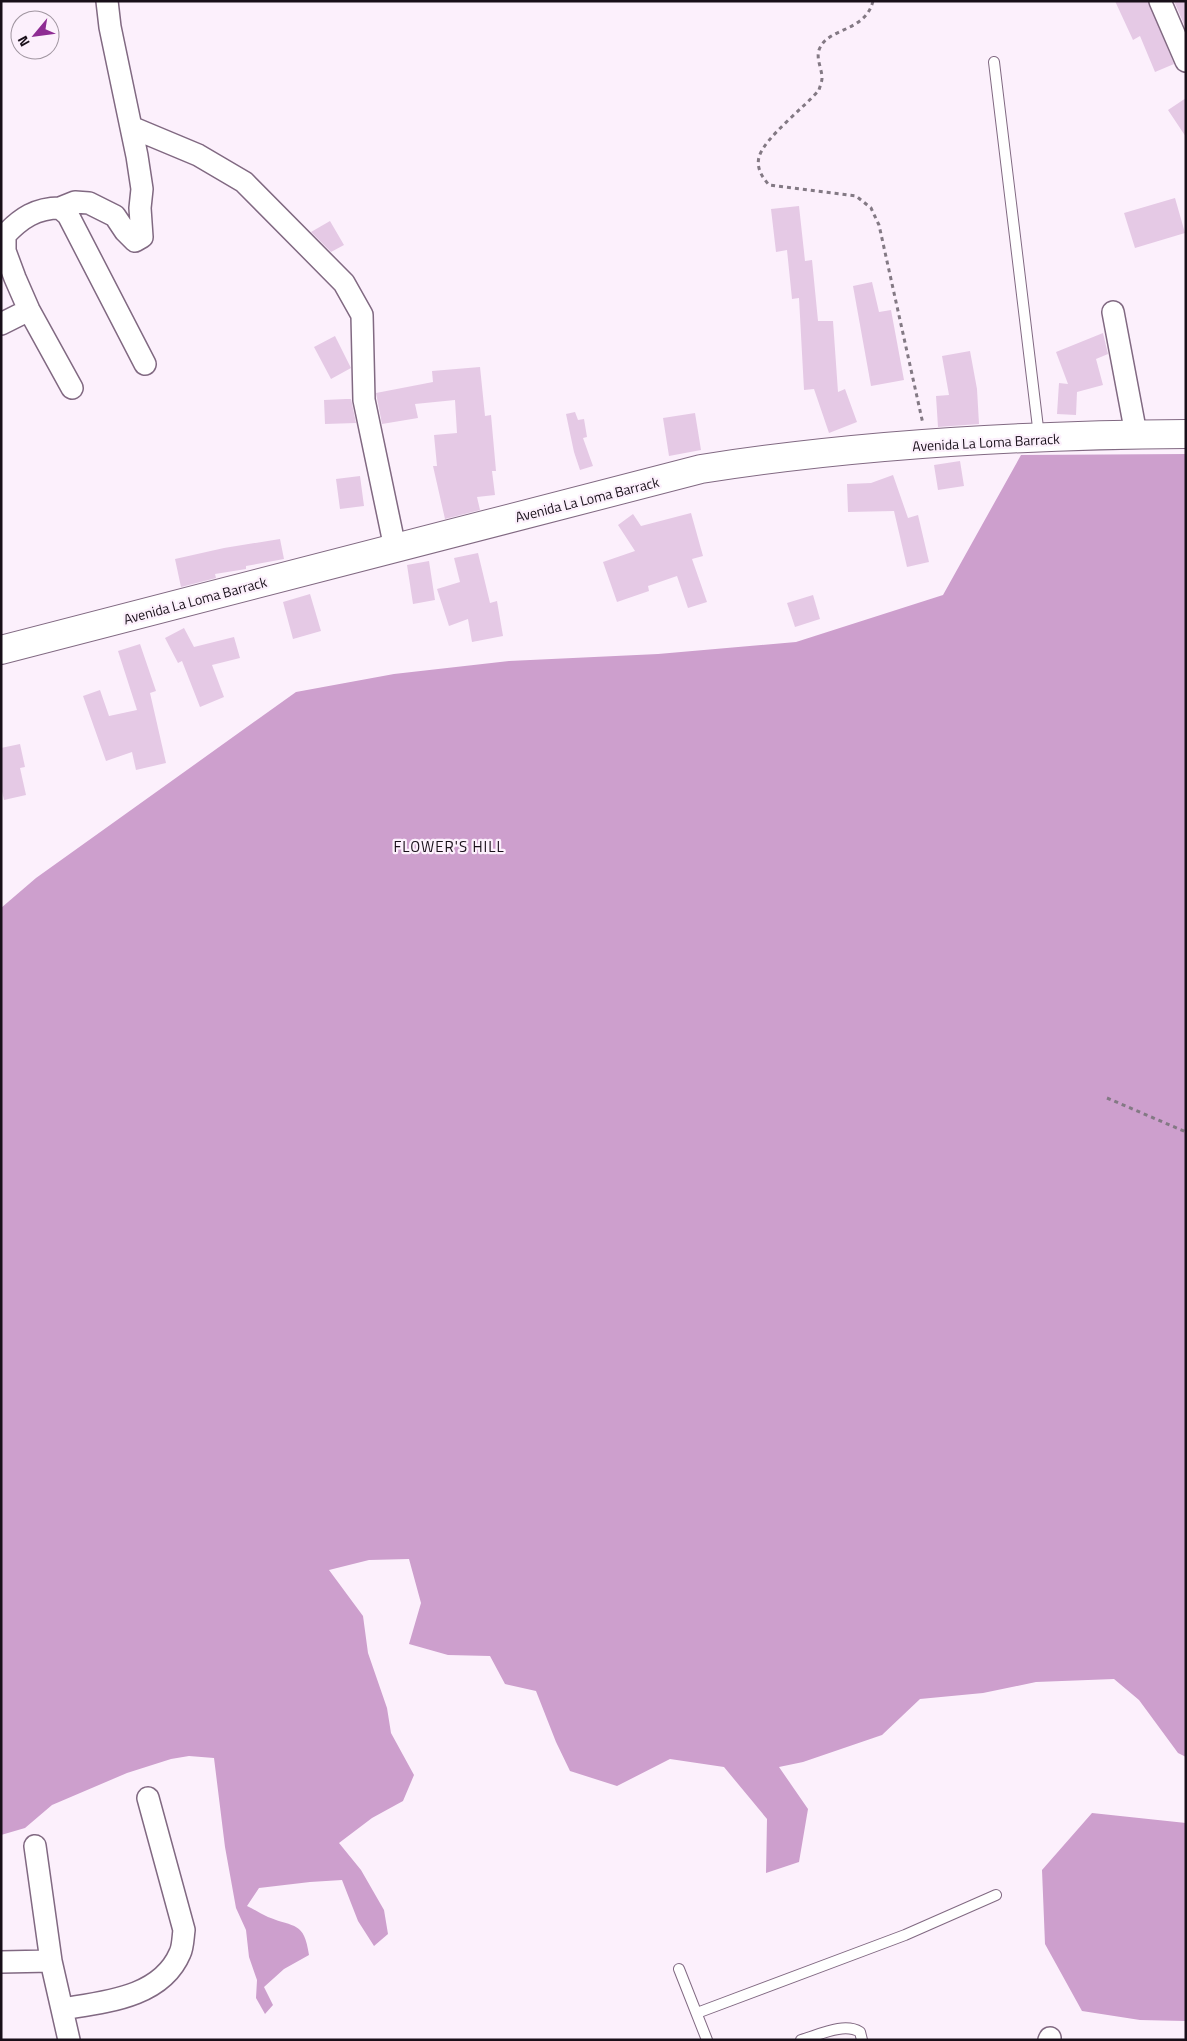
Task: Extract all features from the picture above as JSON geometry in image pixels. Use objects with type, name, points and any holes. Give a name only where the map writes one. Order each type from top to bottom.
[{"type":"main road","name":"Avenida La Loma Barrack","points":[[1,650],[701,470],[775,458],[927,444],[1136,434],[1186,434]]},
{"type":"street","points":[[72,388],[29,310],[5,252],[5,234],[16,223],[43,208],[60,208],[75,202],[89,203],[115,216],[135,242],[142,237],[140,208],[142,189],[110,27],[107,1]]},
{"type":"street","points":[[1160,1],[1186,61]]},
{"type":"street","points":[[131,127],[198,155],[244,182],[344,283],[362,315],[364,400],[395,548]]},
{"type":"street","points":[[60,208],[68,215],[145,364]]},
{"type":"street","points":[[1,324],[29,310]]},
{"type":"street","points":[[1113,312],[1136,434]]},
{"type":"street","points":[[62,2009],[120,2000],[146,1989],[168,1972],[181,1953],[184,1930],[148,1798]]},
{"type":"street","points":[[35,1846],[51,1960],[69,2040]]},
{"type":"street","points":[[1,1962],[51,1960]]},
{"type":"lane","points":[[994,62],[1039,439]]},
{"type":"lane","points":[[697,2013],[905,1935],[996,1895]]},
{"type":"lane","points":[[679,1969],[707,2040]]},
{"type":"lane","points":[[802,2040],[835,2030],[854,2028],[860,2032],[862,2040]]},
{"type":"path","points":[[873,1],[870,11],[865,18],[838,32],[820,49],[818,57],[822,79],[819,90],[767,143],[759,158],[760,174],[769,186],[856,196],[871,208],[879,225],[927,444]]},
{"type":"path","points":[[1107,1098],[1186,1132]]},
{"type":"shaded area","points":[[1186,454],[1186,1757],[1178,1753],[1139,1700],[1114,1679],[1036,1682],[983,1693],[920,1699],[882,1735],[803,1762],[779,1767],[808,1809],[799,1862],[766,1873],[767,1819],[724,1767],[670,1759],[617,1786],[570,1771],[556,1742],[536,1691],[505,1684],[490,1656],[448,1655],[409,1644],[421,1603],[409,1559],[369,1560],[329,1570],[363,1616],[368,1653],[387,1708],[391,1733],[414,1775],[403,1801],[372,1818],[339,1843],[361,1870],[384,1910],[388,1934],[374,1946],[358,1921],[342,1880],[259,1888],[247,1906],[268,1917],[297,1927],[304,1936],[309,1955],[284,1969],[264,1987],[273,2005],[265,2014],[256,1998],[257,1980],[249,1957],[246,1930],[236,1908],[225,1847],[214,1758],[189,1756],[171,1759],[127,1773],[52,1805],[25,1828],[1,1835],[1,908],[36,878],[296,692],[394,674],[509,661],[658,654],[796,642],[943,595],[1021,455]]},
{"type":"shaded area","points":[[1092,1813],[1186,1823],[1186,2021],[1140,2020],[1082,2011],[1045,1944],[1042,1870]]},
{"type":"building","points":[[1115,1],[1148,1],[1174,64],[1155,72],[1140,36],[1133,40]]},
{"type":"building","points":[[1174,1],[1186,1],[1186,29]]},
{"type":"building","points":[[1186,98],[1186,137],[1168,110]]},
{"type":"building","points":[[1175,198],[1185,233],[1135,248],[1124,213]]},
{"type":"building","points":[[799,206],[805,261],[812,260],[818,321],[833,321],[838,392],[845,389],[857,422],[829,433],[814,389],[804,390],[799,298],[792,299],[787,250],[776,252],[771,209]]},
{"type":"building","points":[[330,221],[344,245],[331,252],[311,232]]},
{"type":"building","points":[[872,282],[879,312],[891,310],[904,380],[871,386],[853,286]]},
{"type":"building","points":[[1103,333],[1108,354],[1096,359],[1103,385],[1077,392],[1076,415],[1057,414],[1059,383],[1068,384],[1056,352]]},
{"type":"building","points":[[335,336],[351,368],[331,379],[314,347]]},
{"type":"building","points":[[970,351],[977,389],[979,424],[938,427],[936,396],[949,395],[942,356]]},
{"type":"building","points":[[480,367],[485,416],[491,415],[496,471],[492,471],[495,495],[477,497],[480,510],[445,519],[433,466],[437,466],[434,435],[457,433],[455,400],[415,404],[418,418],[382,424],[376,393],[433,382],[432,371]]},
{"type":"building","points":[[351,399],[356,423],[325,424],[324,400]]},
{"type":"building","points":[[575,412],[578,420],[584,419],[587,437],[583,438],[593,466],[580,470],[566,414]]},
{"type":"building","points":[[695,413],[701,450],[669,456],[663,418]]},
{"type":"building","points":[[960,461],[964,486],[938,490],[934,465]]},
{"type":"building","points":[[893,475],[908,518],[918,515],[929,562],[907,567],[894,511],[848,512],[847,484],[871,483]]},
{"type":"building","points":[[360,476],[364,506],[340,509],[336,479]]},
{"type":"building","points":[[691,513],[703,556],[692,559],[707,602],[688,608],[677,576],[648,586],[649,591],[617,602],[603,562],[635,551],[618,525],[633,514],[641,526]]},
{"type":"building","points":[[280,539],[284,559],[246,566],[246,569],[215,574],[216,578],[181,587],[175,559],[224,548]]},
{"type":"building","points":[[478,553],[490,603],[497,601],[503,636],[472,642],[468,619],[449,626],[437,589],[460,582],[454,558]]},
{"type":"building","points":[[429,561],[435,600],[413,604],[407,565]]},
{"type":"building","points":[[310,594],[321,631],[293,639],[283,602]]},
{"type":"building","points":[[813,595],[820,619],[795,627],[787,603]]},
{"type":"building","points":[[184,628],[194,647],[234,637],[240,658],[212,665],[224,697],[200,707],[182,661],[178,663],[165,638]]},
{"type":"building","points":[[140,644],[156,691],[150,693],[166,763],[136,770],[132,752],[106,761],[83,696],[100,690],[109,716],[137,710],[118,651]]},
{"type":"building","points":[[20,744],[25,767],[20,768],[26,795],[4,800],[1,787],[1,748]]},
{"type":"district","name":"FLOWER'S HILL","points":[[449,846]]}]
